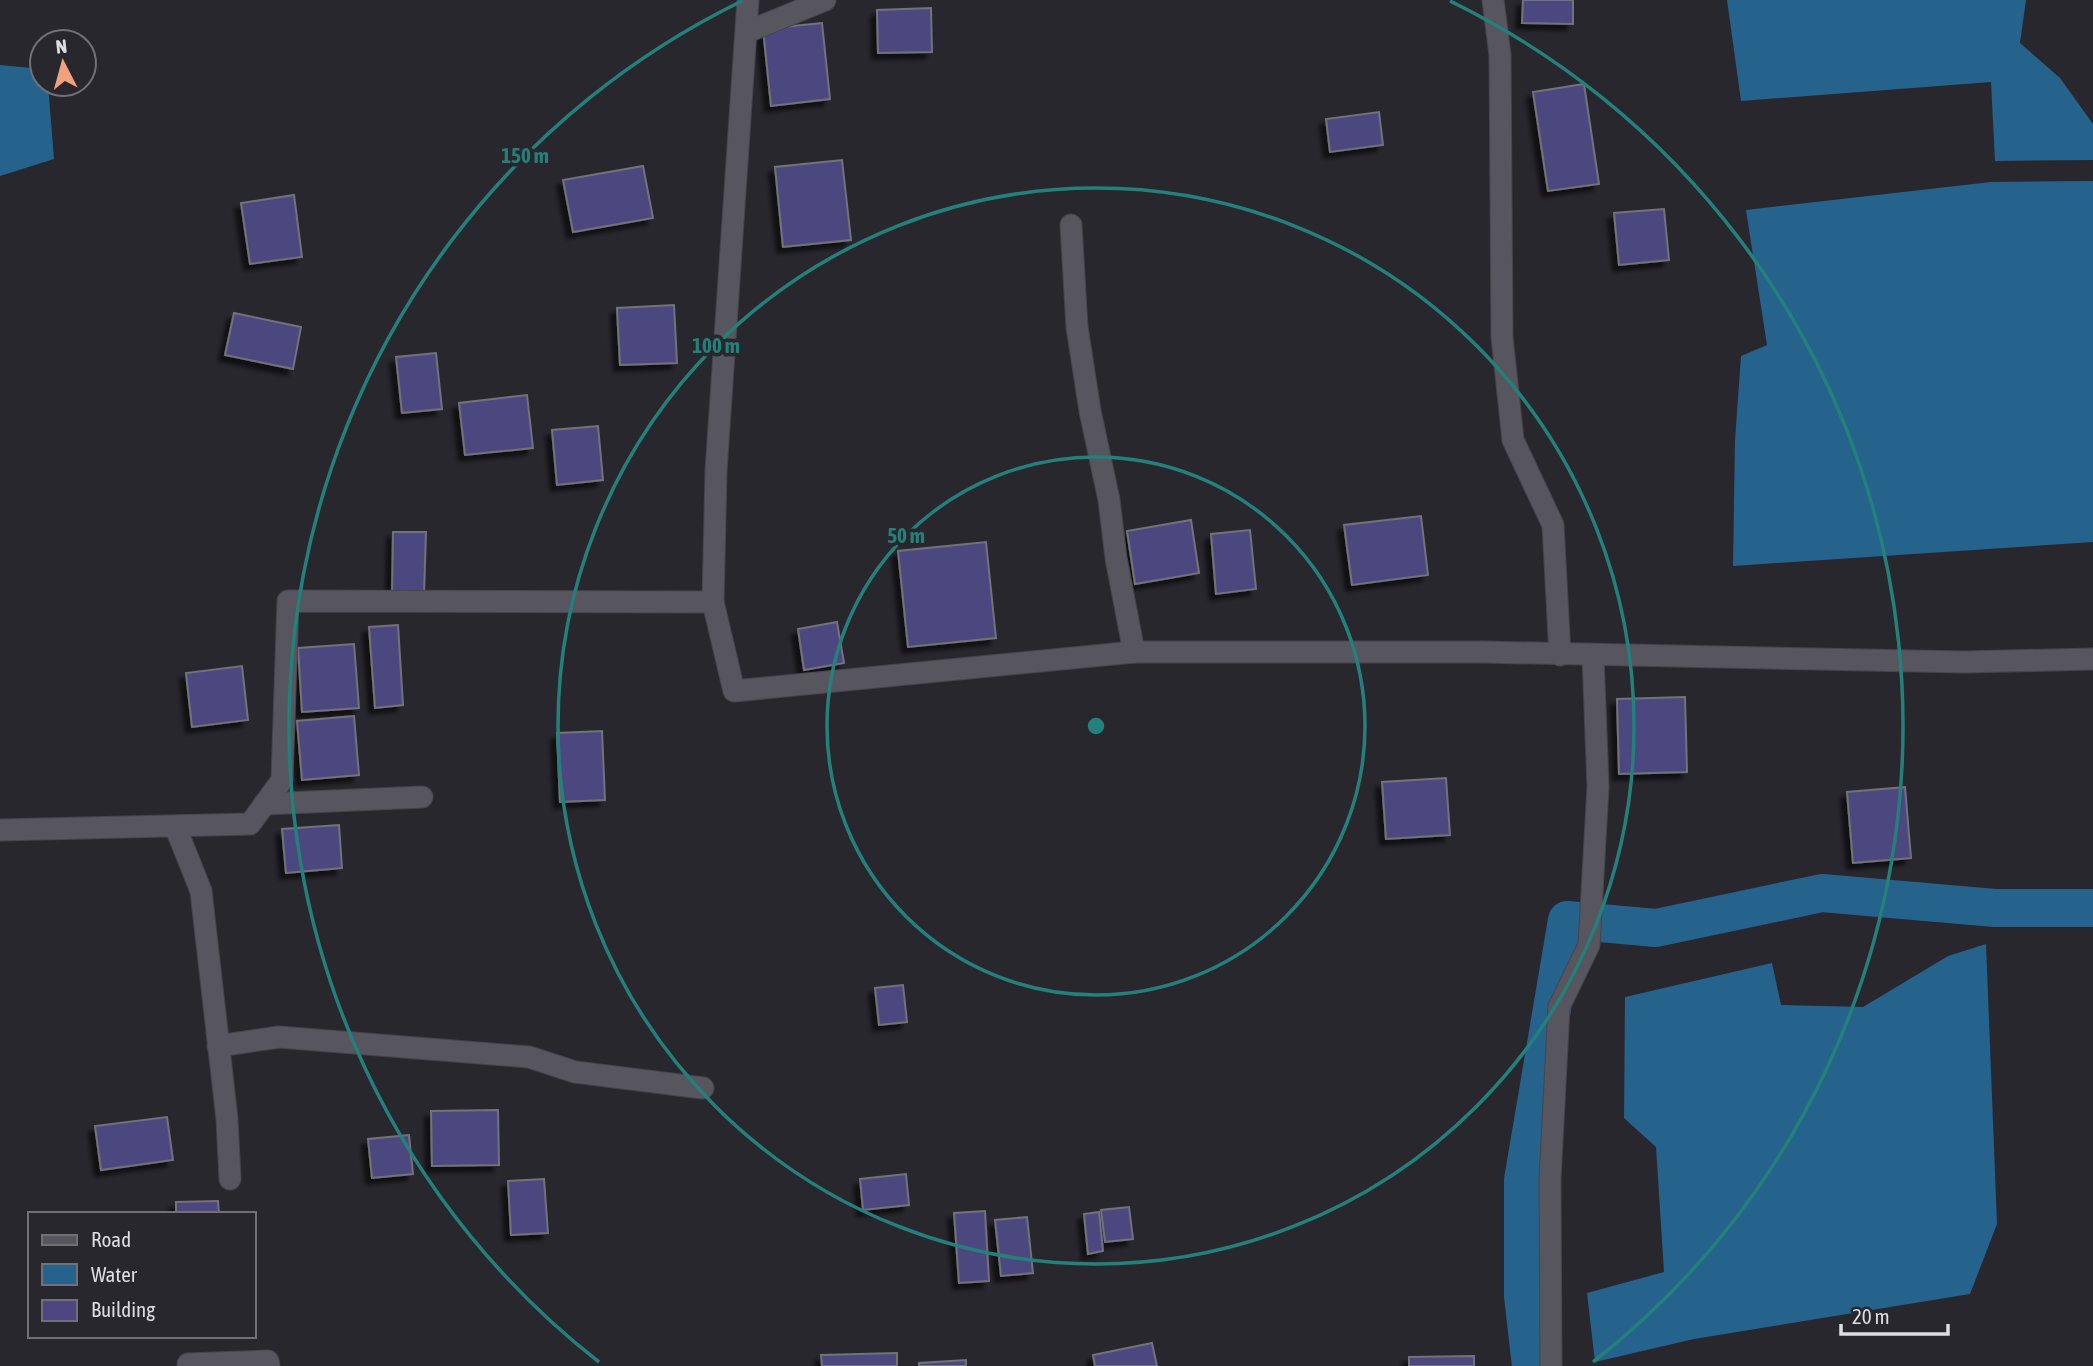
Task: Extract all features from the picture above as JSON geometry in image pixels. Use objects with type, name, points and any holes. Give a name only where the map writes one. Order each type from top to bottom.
[{"type":"street","points":[[748,0],[716,471],[713,602],[734,691],[1134,652],[1483,652],[1964,662],[2093,659]]},
{"type":"street","points":[[747,32],[825,0]]},
{"type":"street","points":[[1493,0],[1500,55],[1503,350],[1513,440],[1553,525],[1560,655]]},
{"type":"street","points":[[1071,225],[1079,339],[1134,652]]},
{"type":"street","points":[[0,830],[250,824],[282,780],[288,601],[713,602]]},
{"type":"street","points":[[1551,1366],[1550,1179],[1559,1007],[1589,945],[1598,787],[1593,656]]},
{"type":"street","points":[[264,804],[422,797]]},
{"type":"street","points":[[175,826],[201,891],[227,1119],[230,1179]]},
{"type":"street","points":[[218,1046],[279,1037],[502,1055],[529,1058],[575,1072],[703,1088]]},
{"type":"street","points":[[188,1364],[268,1361],[269,1366]]},
{"type":"water","points":[[1727,0],[2026,0],[2020,43],[2060,78],[2093,124],[2093,160],[1995,161],[1991,82],[1741,101]]},
{"type":"water","points":[[0,65],[28,68],[28,98],[49,98],[54,159],[0,176]]},
{"type":"water","points":[[2093,181],[2093,542],[1733,566],[1735,440],[1741,356],[1767,345],[1746,210],[1991,182]]},
{"type":"water","points":[[1986,944],[1997,1224],[1970,1294],[1694,1339],[1595,1362],[1587,1293],[1664,1272],[1656,1147],[1624,1118],[1625,997],[1772,963],[1781,1005],[1863,1007],[1948,956]]},
{"type":"building","points":[[1523,0],[1573,0],[1573,24],[1522,23]]},
{"type":"building","points":[[931,8],[932,52],[878,53],[877,10]]},
{"type":"building","points":[[822,23],[830,99],[771,106],[763,29]]},
{"type":"building","points":[[1584,84],[1599,184],[1548,191],[1533,92]]},
{"type":"building","points":[[1379,112],[1383,145],[1330,152],[1326,119]]},
{"type":"building","points":[[842,160],[851,240],[783,247],[775,167]]},
{"type":"building","points":[[643,166],[653,218],[573,232],[563,180]]},
{"type":"building","points":[[294,195],[302,257],[250,264],[241,203]]},
{"type":"building","points":[[1664,209],[1669,260],[1619,265],[1614,213]]},
{"type":"building","points":[[674,305],[677,363],[620,365],[617,308]]},
{"type":"building","points":[[234,313],[301,327],[293,369],[225,355]]},
{"type":"building","points":[[436,353],[442,409],[402,413],[396,357]]},
{"type":"building","points":[[527,395],[533,448],[465,455],[459,403]]},
{"type":"building","points":[[598,426],[603,480],[557,485],[552,430]]},
{"type":"building","points":[[1421,516],[1428,575],[1352,585],[1344,525]]},
{"type":"building","points":[[1191,520],[1199,573],[1135,584],[1127,531]]},
{"type":"building","points":[[1250,530],[1256,589],[1216,594],[1211,534]]},
{"type":"building","points":[[393,532],[426,532],[424,595],[392,595]]},
{"type":"building","points":[[986,542],[996,638],[908,647],[898,551]]},
{"type":"building","points":[[837,622],[844,663],[804,670],[798,629]]},
{"type":"building","points":[[398,625],[403,705],[375,708],[369,627]]},
{"type":"building","points":[[354,644],[359,708],[302,712],[298,648]]},
{"type":"building","points":[[242,666],[248,720],[192,727],[186,673]]},
{"type":"building","points":[[1685,697],[1687,772],[1619,774],[1617,699]]},
{"type":"building","points":[[354,716],[359,775],[302,780],[297,721]]},
{"type":"building","points":[[602,731],[605,800],[560,802],[557,733]]},
{"type":"building","points":[[1446,778],[1450,835],[1386,839],[1382,782]]},
{"type":"building","points":[[1905,787],[1911,858],[1853,863],[1847,792]]},
{"type":"building","points":[[339,825],[342,868],[286,873],[282,829]]},
{"type":"building","points":[[903,985],[907,1022],[879,1025],[875,988]]},
{"type":"building","points":[[498,1110],[499,1165],[432,1166],[431,1111]]},
{"type":"building","points":[[167,1117],[173,1160],[101,1170],[95,1126]]},
{"type":"building","points":[[409,1135],[413,1174],[372,1178],[368,1139]]},
{"type":"building","points":[[906,1174],[909,1205],[863,1210],[860,1179]]},
{"type":"building","points":[[544,1179],[548,1233],[511,1235],[508,1181]]},
{"type":"building","points":[[218,1201],[219,1212],[176,1212],[176,1202]]},
{"type":"building","points":[[1129,1207],[1133,1239],[1105,1242],[1101,1210]]},
{"type":"building","points":[[985,1211],[989,1281],[959,1283],[954,1213]]},
{"type":"building","points":[[1099,1212],[1103,1251],[1088,1254],[1084,1214]]},
{"type":"building","points":[[1027,1217],[1033,1273],[1001,1276],[995,1220]]},
{"type":"building","points":[[1152,1343],[1157,1366],[1095,1366],[1093,1355]]},
{"type":"building","points":[[897,1353],[897,1366],[822,1366],[821,1355]]},
{"type":"building","points":[[1474,1356],[1474,1366],[1409,1366],[1409,1357]]},
{"type":"building","points":[[966,1360],[966,1366],[919,1366],[919,1363]]},
{"type":"waterway","points":[[1531,1366],[1523,1296],[1523,1180],[1567,920],[1656,928],[1822,893],[1995,908],[2093,908]]}]
